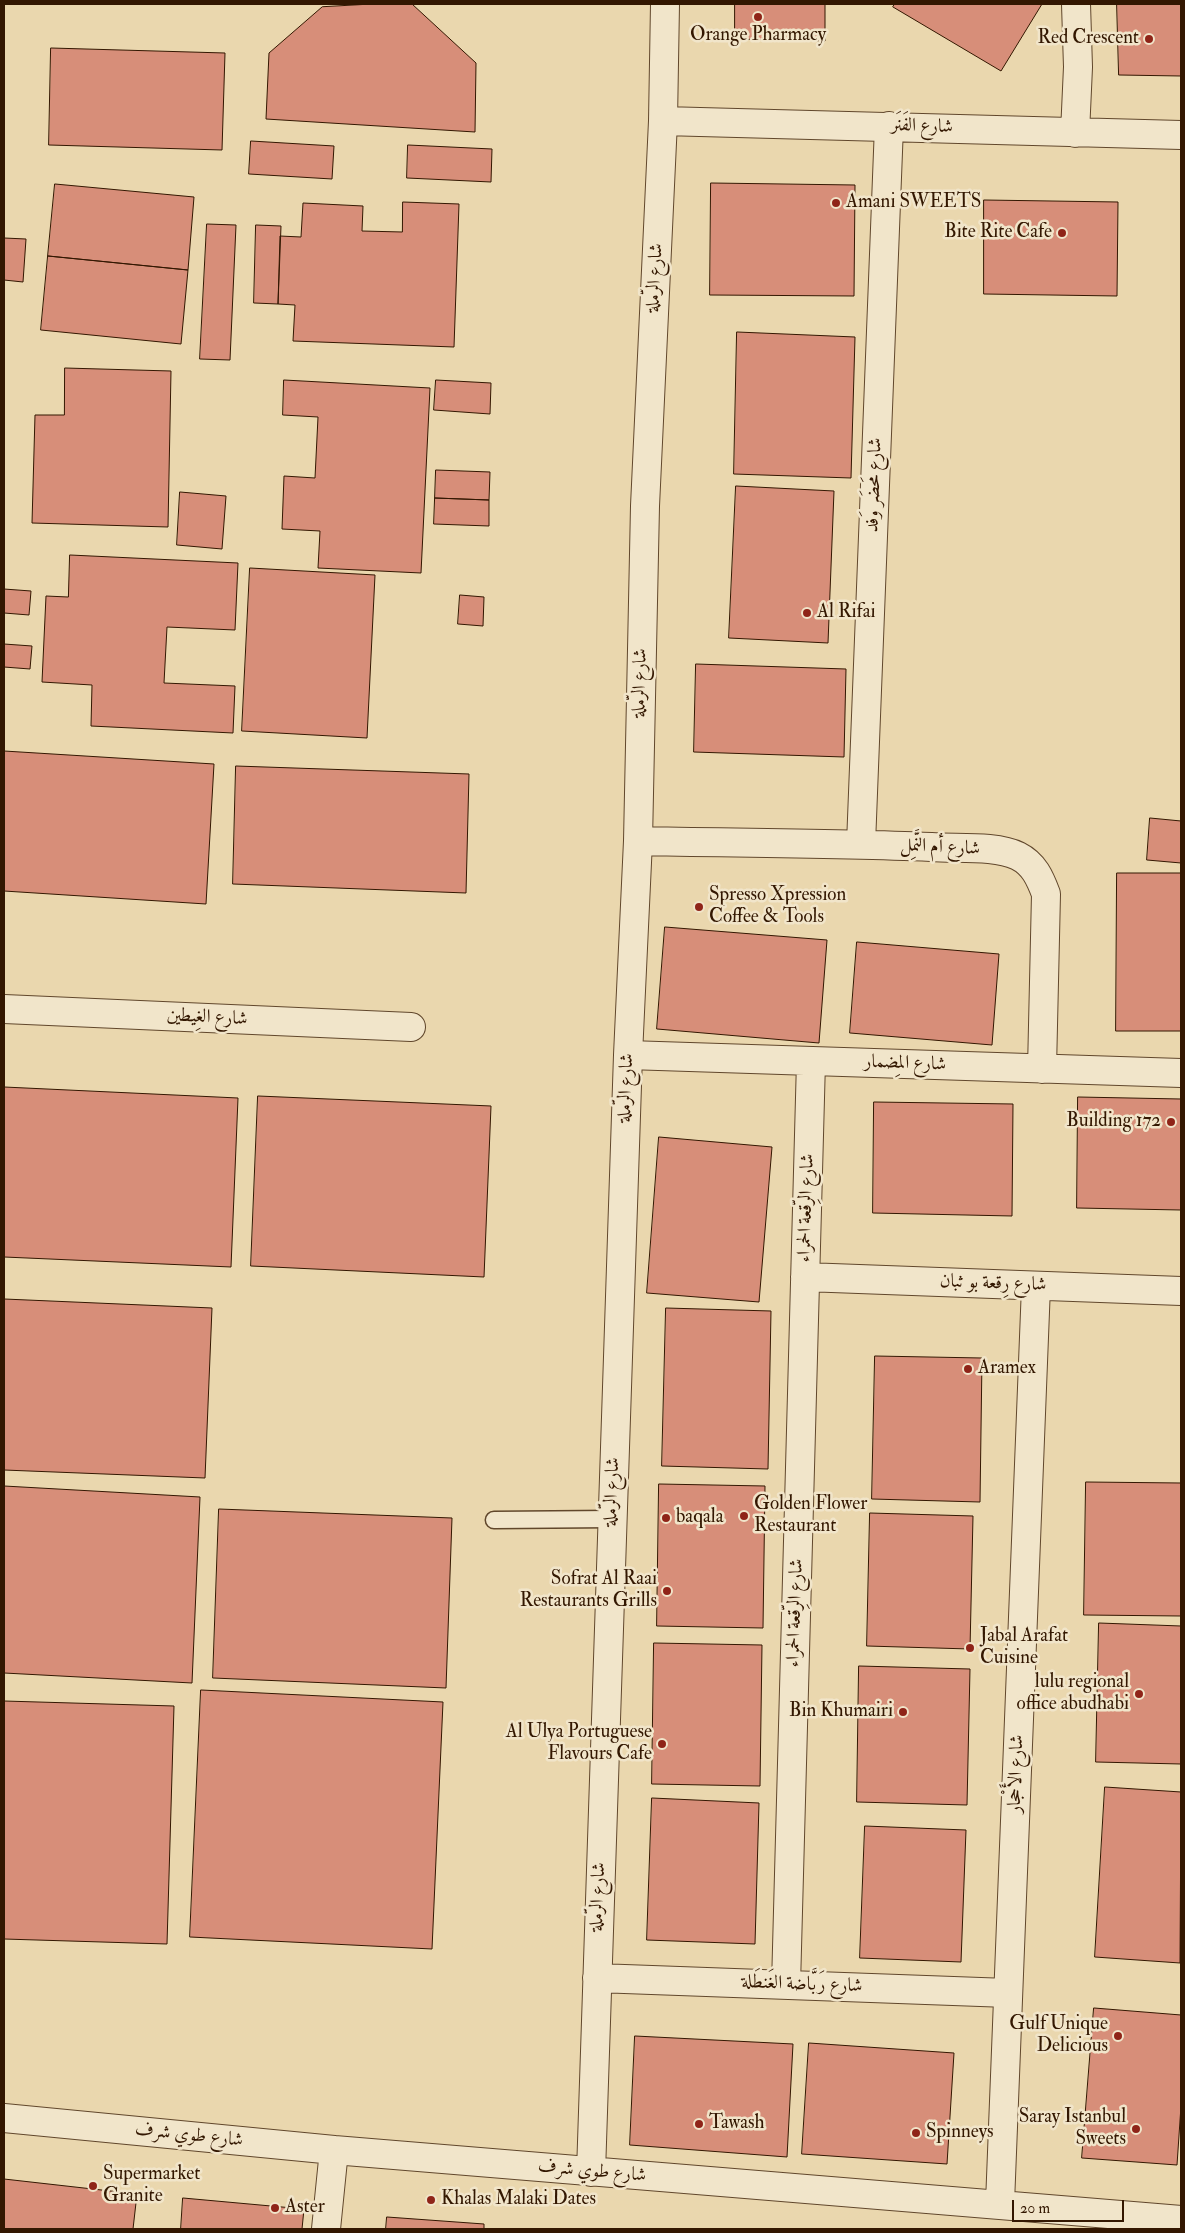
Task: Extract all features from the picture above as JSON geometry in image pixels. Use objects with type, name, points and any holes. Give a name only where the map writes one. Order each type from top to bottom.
[{"type":"street","name":"شارع الرّملة","points":[[592,2172],[628,1055],[638,841],[645,506],[663,121],[665,4]]},
{"type":"street","points":[[1076,4],[1078,66],[1076,133]]},
{"type":"street","name":"شارع الفَنَر","points":[[663,121],[1181,135]]},
{"type":"street","name":"شارع مَحضَر وَفد","points":[[861,844],[889,126]]},
{"type":"street","name":"شارع أم النَّمِل","points":[[638,841],[861,844],[1005,852],[1018,856],[1032,865],[1043,886],[1046,910],[1042,1068]]},
{"type":"street","name":"شارع الغِيطين","points":[[4,1009],[411,1027]]},
{"type":"street","name":"شارع المِضمار","points":[[628,1055],[1181,1073]]},
{"type":"street","name":"شارع الرِّقعة الحمراء","points":[[786,1985],[810,1061]]},
{"type":"street","name":"شارع رِقعة بو ثبان","points":[[805,1277],[1181,1291]]},
{"type":"street","name":"شارع الأَحْجار","points":[[1000,2203],[1036,1286]]},
{"type":"street","name":"شارع رَبَّاضة الغَنطَلة","points":[[597,1978],[1008,1993]]},
{"type":"street","name":"شارع طوي شرف","points":[[4,2118],[334,2150],[1000,2203],[1102,2221],[1171,2222]]},
{"type":"street","points":[[326,2229],[334,2150]]},
{"type":"lane","points":[[494,1520],[612,1519]]},
{"type":"building","points":[[412,4],[476,63],[475,132],[266,119],[269,53],[322,7]]},
{"type":"building","points":[[735,4],[825,4],[825,41],[735,39]]},
{"type":"building","points":[[895,4],[1042,4],[1001,71],[893,7]]},
{"type":"building","name":"Red Crescent","points":[[1117,4],[1181,4],[1181,76],[1119,75]]},
{"type":"building","points":[[51,48],[225,53],[222,150],[49,145]]},
{"type":"building","points":[[251,141],[334,146],[332,179],[249,174]]},
{"type":"building","points":[[408,145],[492,149],[491,182],[407,178]]},
{"type":"building","points":[[711,183],[855,185],[854,296],[710,295]]},
{"type":"building","points":[[55,184],[194,197],[188,270],[48,256]]},
{"type":"building","points":[[984,200],[1118,202],[1117,296],[984,294]]},
{"type":"building","points":[[403,202],[459,204],[454,347],[293,341],[295,305],[278,304],[280,236],[301,237],[303,203],[363,206],[362,231],[402,232]]},
{"type":"building","points":[[207,224],[236,225],[230,360],[200,359]]},
{"type":"building","points":[[256,225],[281,226],[278,304],[254,303]]},
{"type":"building","points":[[4,238],[26,239],[23,282],[4,280]]},
{"type":"building","points":[[48,256],[188,270],[181,344],[41,330]]},
{"type":"building","points":[[737,332],[855,337],[851,478],[734,474]]},
{"type":"building","points":[[65,368],[171,371],[168,527],[32,523],[35,415],[64,415]]},
{"type":"building","points":[[284,380],[430,388],[421,573],[318,568],[320,531],[282,529],[284,476],[315,478],[318,417],[283,415]]},
{"type":"building","points":[[436,380],[491,383],[490,414],[434,410]]},
{"type":"building","points":[[436,470],[490,472],[489,500],[435,498]]},
{"type":"building","points":[[736,486],[834,491],[828,643],[729,638]]},
{"type":"building","points":[[180,492],[226,496],[222,549],[177,545]]},
{"type":"building","points":[[435,498],[489,500],[489,526],[434,524]]},
{"type":"building","points":[[70,555],[238,563],[235,630],[167,627],[164,683],[235,686],[233,733],[91,726],[92,685],[42,682],[46,596],[68,597]]},
{"type":"building","points":[[250,568],[375,575],[367,738],[242,731]]},
{"type":"building","points":[[4,589],[31,591],[29,615],[4,613]]},
{"type":"building","points":[[460,595],[484,597],[483,626],[458,624]]},
{"type":"building","points":[[4,644],[32,646],[30,669],[4,667]]},
{"type":"building","points":[[696,664],[846,669],[844,757],[694,752]]},
{"type":"building","points":[[4,751],[214,764],[206,904],[4,891]]},
{"type":"building","points":[[236,766],[469,774],[466,893],[233,884]]},
{"type":"building","points":[[1150,818],[1181,821],[1181,863],[1147,860]]},
{"type":"building","points":[[1117,873],[1181,873],[1181,1031],[1116,1031]]},
{"type":"building","points":[[665,927],[827,940],[819,1043],[657,1029]]},
{"type":"building","points":[[857,942],[999,954],[992,1045],[850,1033]]},
{"type":"building","points":[[4,1087],[238,1098],[231,1267],[4,1257]]},
{"type":"building","points":[[258,1096],[491,1106],[484,1277],[251,1266]]},
{"type":"building","points":[[1078,1097],[1181,1099],[1181,1210],[1077,1208]]},
{"type":"building","points":[[874,1102],[1013,1104],[1012,1216],[873,1213]]},
{"type":"building","points":[[659,1137],[772,1147],[759,1302],[647,1293]]},
{"type":"building","points":[[4,1299],[212,1308],[205,1478],[4,1470]]},
{"type":"building","points":[[666,1308],[771,1311],[768,1469],[662,1466]]},
{"type":"building","points":[[875,1356],[982,1358],[980,1502],[872,1499]]},
{"type":"building","points":[[1086,1482],[1181,1483],[1181,1616],[1084,1615]]},
{"type":"building","points":[[659,1484],[765,1486],[763,1628],[657,1626]]},
{"type":"building","points":[[4,1486],[200,1497],[192,1683],[4,1673]]},
{"type":"building","points":[[219,1509],[452,1518],[446,1688],[213,1678]]},
{"type":"building","points":[[870,1513],[973,1516],[970,1649],[867,1646]]},
{"type":"building","name":"lulu regional office abudhabi","points":[[1099,1623],[1181,1626],[1181,1764],[1096,1762]]},
{"type":"building","points":[[654,1643],[762,1645],[760,1786],[652,1784]]},
{"type":"building","points":[[859,1666],[970,1669],[967,1805],[857,1802]]},
{"type":"building","points":[[201,1690],[443,1702],[432,1949],[190,1937]]},
{"type":"building","points":[[4,1701],[174,1706],[167,1944],[4,1939]]},
{"type":"building","points":[[1105,1787],[1181,1792],[1180,1963],[1095,1957]]},
{"type":"building","points":[[652,1798],[759,1803],[755,1944],[647,1940]]},
{"type":"building","points":[[865,1826],[966,1830],[961,1962],[860,1958]]},
{"type":"building","points":[[1094,2008],[1181,2015],[1181,2106],[1177,2165],[1082,2158]]},
{"type":"building","points":[[635,2036],[793,2044],[787,2157],[630,2145]]},
{"type":"building","points":[[809,2043],[954,2053],[947,2164],[802,2154]]},
{"type":"building","points":[[4,2179],[137,2194],[133,2229],[4,2229]]},
{"type":"building","points":[[183,2198],[304,2209],[302,2229],[181,2229]]},
{"type":"building","points":[[387,2217],[484,2224],[484,2229],[386,2229]]},
{"type":"place","name":"Orange Pharmacy","points":[[758,17]]},
{"type":"place","name":"Red Crescent","points":[[1149,39]]},
{"type":"place","name":"Amani SWEETS","points":[[836,203]]},
{"type":"place","name":"Bite Rite Cafe","points":[[1062,233]]},
{"type":"place","name":"Al Rifai","points":[[807,613]]},
{"type":"place","name":"Spresso Xpression Coffee & Tools","points":[[699,907]]},
{"type":"place","name":"Building 172","points":[[1171,1122]]},
{"type":"place","name":"Aramex","points":[[968,1369]]},
{"type":"place","name":"Golden Flower Restaurant","points":[[744,1516]]},
{"type":"place","name":"baqala","points":[[666,1518]]},
{"type":"place","name":"Sofrat Al Raai Restaurants Grills","points":[[667,1591]]},
{"type":"place","name":"Jabal Arafat Cuisine","points":[[970,1648]]},
{"type":"place","name":"lulu regional office abudhabi","points":[[1139,1694]]},
{"type":"place","name":"Bin Khumairi","points":[[903,1712]]},
{"type":"place","name":"Al Ulya Portuguese Flavours Cafe","points":[[662,1744]]},
{"type":"place","name":"Gulf Unique Delicious","points":[[1118,2036]]},
{"type":"place","name":"Tawash","points":[[699,2124]]},
{"type":"place","name":"Saray Istanbul Sweets","points":[[1136,2129]]},
{"type":"place","name":"Spinneys","points":[[916,2133]]},
{"type":"place","name":"Supermarket Granite","points":[[93,2186]]},
{"type":"place","name":"Khalas Malaki Dates","points":[[431,2200]]},
{"type":"place","name":"Aster","points":[[275,2208]]}]
